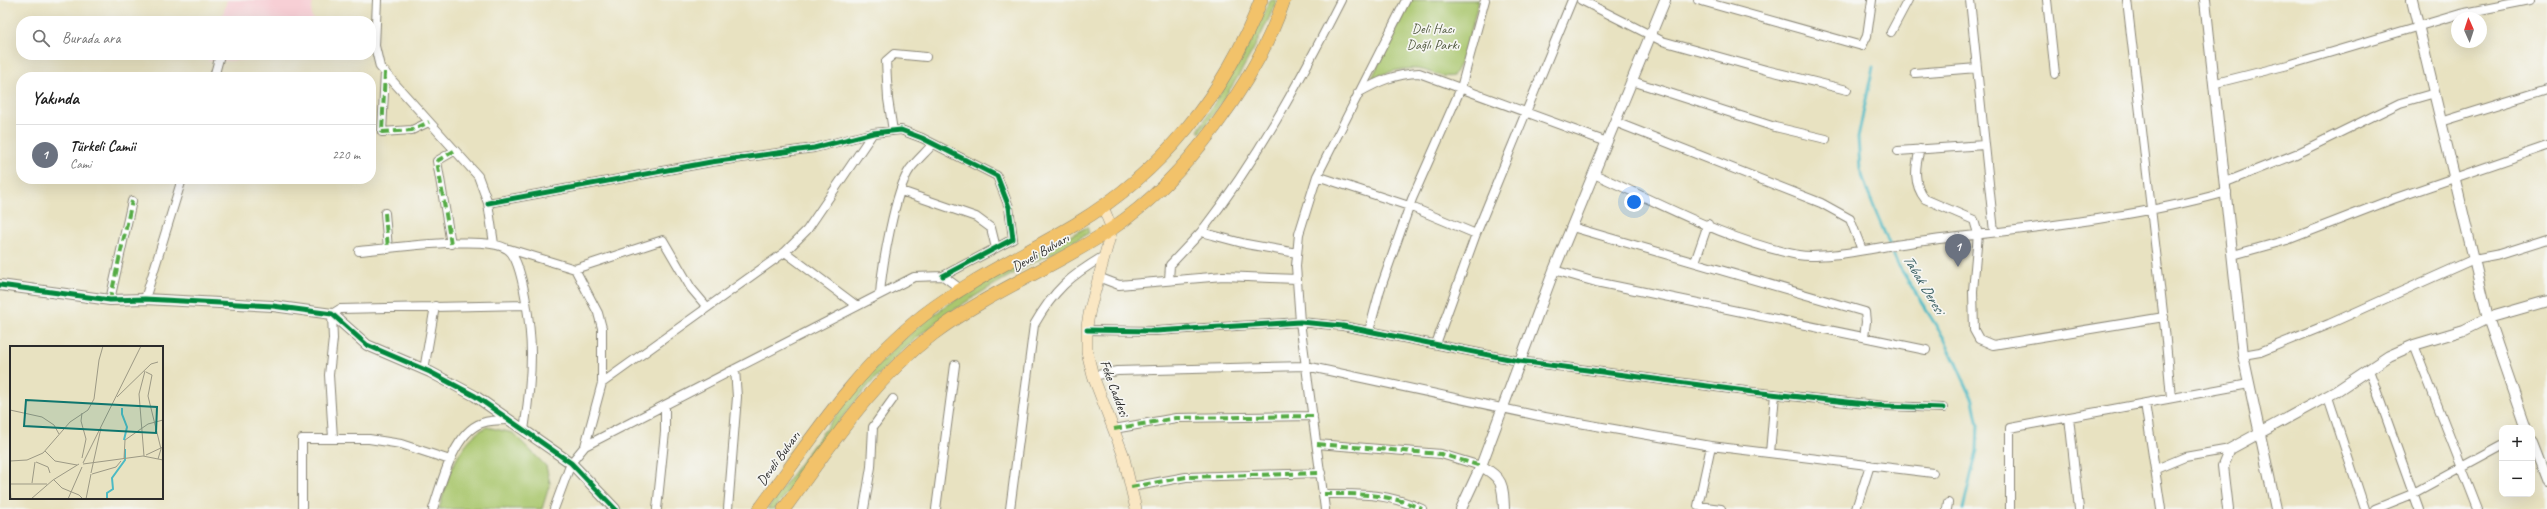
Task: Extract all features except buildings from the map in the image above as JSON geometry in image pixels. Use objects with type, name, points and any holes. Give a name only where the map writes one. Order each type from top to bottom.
[{"type":"highway","name":"Develi Bulvarı","points":[[760,509],[834,408],[872,363],[925,314],[962,290],[1103,207],[1161,159],[1193,122],[1238,51],[1261,0]]},
{"type":"highway","name":"Develi Bulvarı","points":[[784,509],[866,399],[891,371],[931,335],[972,308],[1112,228],[1151,197],[1206,137],[1232,102],[1269,38],[1284,0]]},
{"type":"main road","points":[[1103,207],[1112,228]]},
{"type":"main road","name":"Feke Caddesi","points":[[1112,228],[1098,277],[1087,330],[1087,352],[1093,376],[1123,454],[1136,509]]},
{"type":"street","points":[[376,23],[377,0]]},
{"type":"street","points":[[1169,280],[1170,265],[1201,232],[1233,191],[1275,125],[1341,0]]},
{"type":"street","points":[[1325,509],[1300,322],[1297,279],[1299,234],[1317,176],[1357,93],[1406,0]]},
{"type":"street","points":[[1369,331],[1380,290],[1409,206],[1461,88],[1485,0]]},
{"type":"street","points":[[1436,344],[1476,234],[1572,0]]},
{"type":"street","points":[[1581,0],[1652,34],[1662,41],[1847,90]]},
{"type":"street","points":[[1461,509],[1481,466],[1500,409],[1554,270],[1665,0]]},
{"type":"street","points":[[1698,0],[1862,46],[1867,36],[1872,0]]},
{"type":"street","points":[[1891,32],[1908,0]]},
{"type":"street","points":[[1970,0],[1994,232]]},
{"type":"street","points":[[2047,0],[2055,74]]},
{"type":"street","points":[[2127,0],[2164,317],[2171,398]]},
{"type":"street","points":[[2205,0],[2216,83],[2243,355],[2259,436],[2276,509]]},
{"type":"street","points":[[2412,0],[2488,318],[2525,425]]},
{"type":"street","points":[[2216,83],[2288,65],[2460,14],[2530,0]]},
{"type":"street","points":[[376,50],[380,67],[478,176],[488,204],[494,244]]},
{"type":"street","points":[[893,131],[888,99],[886,61],[894,54],[926,57]]},
{"type":"street","points":[[215,72],[219,60]]},
{"type":"street","points":[[1915,73],[1977,68]]},
{"type":"street","points":[[385,72],[382,132],[412,130],[429,122]]},
{"type":"street","points":[[1357,93],[1383,78],[1401,74],[1419,73],[1607,142]]},
{"type":"street","points":[[1632,81],[1775,127],[1826,139]]},
{"type":"street","points":[[2441,122],[2547,89]]},
{"type":"street","points":[[1594,174],[1744,240],[1800,255],[1862,250],[1894,244],[2058,225],[2187,203],[2227,187],[2400,103],[2435,93]]},
{"type":"street","points":[[1615,122],[1821,203],[1850,220],[1862,250]]},
{"type":"street","points":[[488,204],[711,162],[814,148],[874,133],[901,130],[933,144],[997,176],[1009,207],[1013,239],[943,276],[914,277],[585,446],[571,463],[554,509]]},
{"type":"street","points":[[602,383],[785,252],[807,230],[874,133]]},
{"type":"street","points":[[880,294],[882,266],[901,190],[910,170],[933,144]]},
{"type":"street","points":[[1898,151],[1984,145]]},
{"type":"street","points":[[2233,255],[2287,240],[2392,199],[2547,146]]},
{"type":"street","points":[[1920,150],[1916,165],[1920,193],[1925,199],[1974,220],[1978,234],[1973,291],[1974,330],[1979,339],[1993,345],[2164,317]]},
{"type":"street","points":[[450,244],[437,161],[454,151]]},
{"type":"street","points":[[1317,176],[1409,206],[1476,234]]},
{"type":"street","points":[[146,299],[180,184]]},
{"type":"street","points":[[901,190],[976,217],[991,228],[996,248]]},
{"type":"street","points":[[110,300],[132,201]]},
{"type":"street","points":[[385,214],[388,249]]},
{"type":"street","points":[[1694,262],[1708,224]]},
{"type":"street","points":[[1572,227],[1865,312],[1866,322],[1864,337]]},
{"type":"street","points":[[1201,232],[1246,244],[1297,253]]},
{"type":"street","points":[[2243,355],[2260,352],[2329,324],[2474,259],[2500,254],[2547,239]]},
{"type":"street","points":[[359,251],[450,244],[494,244],[575,269],[663,240],[691,288],[707,308]]},
{"type":"street","points":[[508,249],[518,264],[526,305],[531,352],[529,397],[524,430]]},
{"type":"street","points":[[785,252],[857,306]]},
{"type":"street","points":[[1010,509],[1034,325],[1048,301],[1075,273],[1104,256]]},
{"type":"street","points":[[575,269],[598,313],[602,328],[602,383],[585,446]]},
{"type":"street","points":[[1554,270],[1596,282],[1926,350]]},
{"type":"street","points":[[943,276],[962,290]]},
{"type":"street","points":[[1098,277],[1119,285],[1223,276],[1297,279]]},
{"type":"street","points":[[0,285],[110,300],[146,299],[279,307],[332,314],[367,345],[424,370],[475,396],[571,463],[615,509]]},
{"type":"street","points":[[2156,468],[2184,458],[2230,449],[2259,436],[2328,397],[2389,356],[2414,345],[2464,330],[2488,318],[2547,301]]},
{"type":"street","points":[[332,314],[340,309],[526,305]]},
{"type":"street","points":[[424,370],[435,306]]},
{"type":"street","points":[[332,314],[333,339],[329,375],[333,438]]},
{"type":"street","points":[[1087,330],[1156,331],[1300,322],[1369,331],[1519,361],[1775,394],[1885,406],[1943,408]]},
{"type":"street","points":[[2414,345],[2478,509]]},
{"type":"street","points":[[936,509],[955,365]]},
{"type":"street","points":[[1093,376],[1118,371],[1306,366],[1500,409],[1711,446],[1933,473]]},
{"type":"street","points":[[728,509],[737,397],[735,369]]},
{"type":"street","points":[[2369,370],[2419,509]]},
{"type":"street","points":[[2010,509],[2010,428],[2249,384]]},
{"type":"street","points":[[1770,453],[1775,394]]},
{"type":"street","points":[[2328,397],[2364,509]]},
{"type":"street","points":[[864,509],[871,467],[873,428],[894,399]]},
{"type":"street","points":[[2145,403],[2161,509]]},
{"type":"street","points":[[657,509],[665,432],[664,405]]},
{"type":"street","points":[[1114,429],[1176,418],[1313,416]]},
{"type":"street","points":[[2069,417],[2079,509]]},
{"type":"street","points":[[433,509],[450,460],[467,434],[476,425],[492,420],[509,420]]},
{"type":"street","points":[[302,509],[302,439],[369,439],[402,444],[450,460]]},
{"type":"street","points":[[1317,444],[1441,454],[1481,466],[1497,475],[1502,485],[1506,509]]},
{"type":"street","points":[[1711,446],[1698,506],[1721,509]]},
{"type":"street","points":[[2375,509],[2413,493],[2499,447]]},
{"type":"street","points":[[2228,509],[2223,466],[2230,449]]},
{"type":"street","points":[[2535,451],[2547,482]]},
{"type":"street","points":[[1856,509],[1870,465]]},
{"type":"street","points":[[1131,487],[1186,477],[1321,473]]},
{"type":"street","points":[[1324,494],[1369,494],[1398,499],[1422,509]]},
{"type":"shaded area","points":[[227,0],[313,0],[311,16],[222,16]]},
{"type":"shaded area","points":[[208,60],[261,60],[208,61]]},
{"type":"green space","points":[[1270,0],[1277,0],[1261,35],[1233,85],[1200,133],[1198,131],[1255,34]]},
{"type":"green space","name":"Deli Hacı Dağlı Parkı","points":[[1410,0],[1479,0],[1464,56],[1453,76],[1442,76],[1416,69],[1403,69],[1372,78]]},
{"type":"green space","points":[[1087,227],[1089,233],[973,297],[913,341],[890,362],[849,409],[775,509],[767,509],[843,406],[863,382],[907,336],[932,316],[969,291]]},
{"type":"green space","points":[[487,427],[513,433],[546,466],[550,483],[542,509],[439,509],[450,474],[461,451],[468,441]]},
{"type":"waterway","name":"Tabak Deresi","points":[[1873,67],[1858,137],[1860,169],[1868,193],[1897,263],[1945,340],[1973,400],[1978,425],[1977,451],[1963,509]]},
{"type":"marked path","points":[[385,72],[382,132],[412,130],[429,122]]},
{"type":"marked path","points":[[451,244],[437,161],[454,151]]},
{"type":"marked path","points":[[110,300],[132,201]]},
{"type":"marked path","points":[[385,213],[388,249]]},
{"type":"marked path","points":[[1114,429],[1176,418],[1313,416]]},
{"type":"marked path","points":[[1317,444],[1441,454],[1481,466]]},
{"type":"marked path","points":[[1131,487],[1186,477],[1321,473]]},
{"type":"marked path","points":[[1324,494],[1385,497],[1422,509]]},
{"type":"cycle path","points":[[488,203],[711,162],[814,148],[873,133],[901,130],[922,138],[997,176],[1009,207],[1013,239],[943,276]]},
{"type":"cycle path","points":[[0,285],[110,300],[145,299],[273,306],[332,314],[367,345],[430,372],[475,396],[571,463],[615,509]]},
{"type":"cycle path","points":[[1087,330],[1156,331],[1300,322],[1343,326],[1519,361],[1753,392],[1885,406],[1943,408]]},
{"type":"place","name":"Türkeli Camii","points":[[1958,267]]}]
